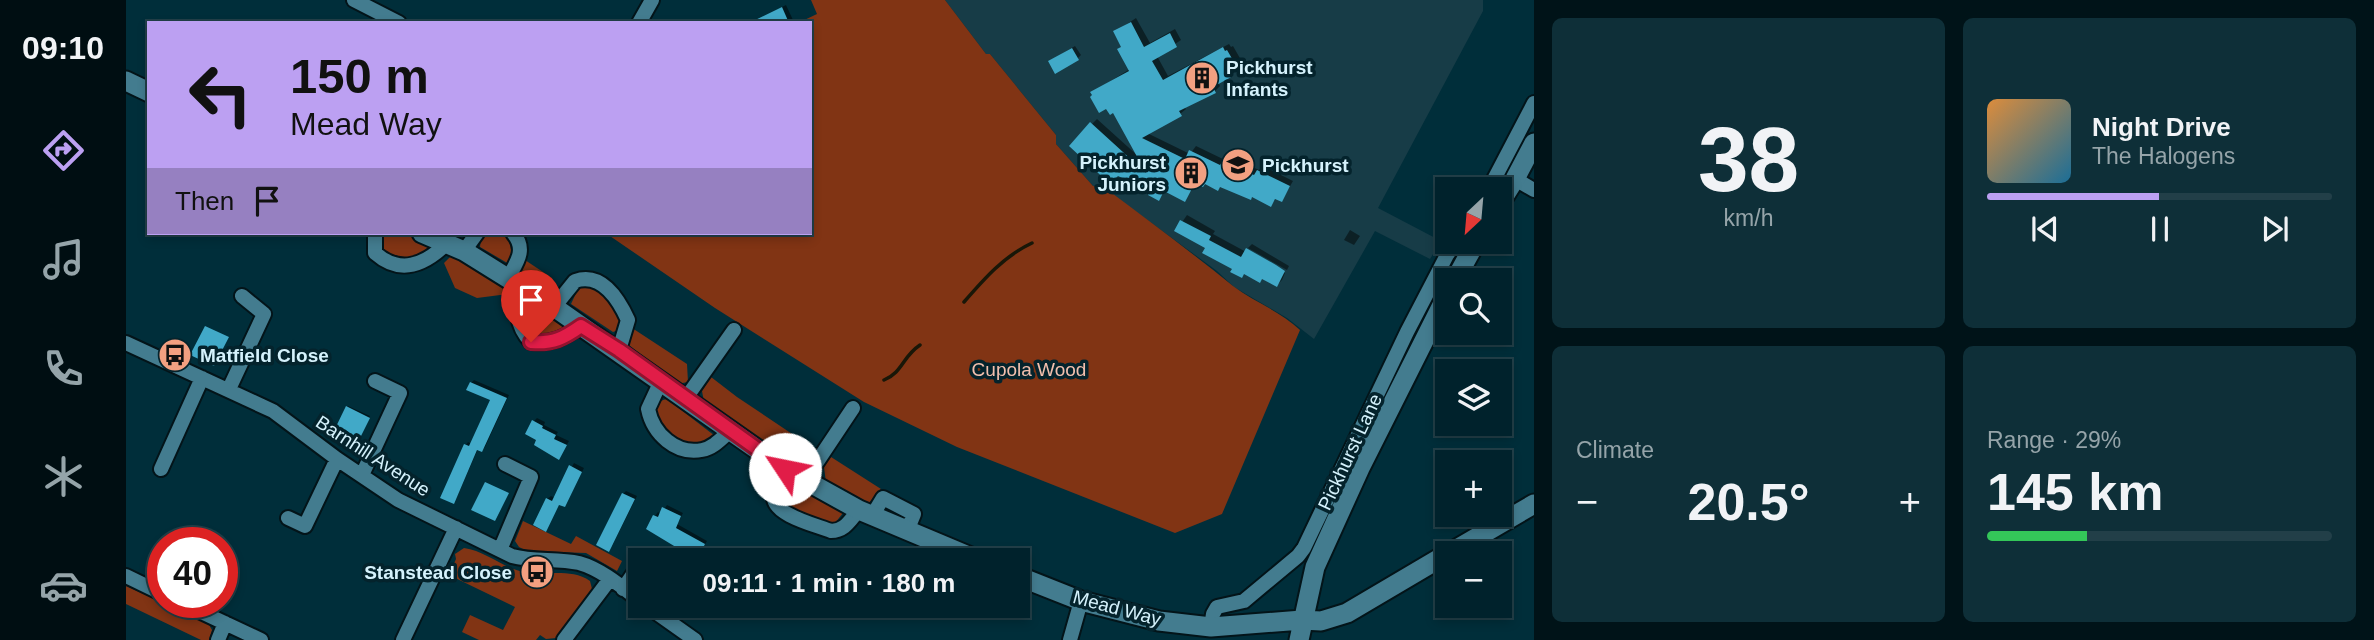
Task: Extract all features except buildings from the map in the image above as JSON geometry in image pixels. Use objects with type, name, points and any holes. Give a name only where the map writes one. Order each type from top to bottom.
[{"type":"street","points":[[354,0],[374,17]]},
{"type":"street","points":[[640,21],[652,0]]},
{"type":"street","points":[[126,81],[147,91]]},
{"type":"street","points":[[1495,177],[1534,103]]},
{"type":"street","points":[[1512,185],[1534,143]]},
{"type":"street","points":[[1516,179],[1534,190]]},
{"type":"street","points":[[375,235],[375,253],[383,261],[402,266],[430,259],[455,248],[474,235]]},
{"type":"street","points":[[426,235],[455,248],[554,307],[619,350],[785,469],[866,513],[949,548]]},
{"type":"street","points":[[514,235],[520,243],[514,282],[516,308],[524,334],[531,342],[546,343],[562,340],[581,326]]},
{"type":"street","name":"Pickhurst Lane","points":[[1220,631],[1213,614],[1217,607],[1244,601],[1304,548],[1447,254]]},
{"type":"street","points":[[554,307],[575,281],[591,278],[600,282],[607,287],[628,320],[619,350]]},
{"type":"street","points":[[229,389],[264,314],[242,296]]},
{"type":"street","name":"Pickhurst Lane","points":[[1300,640],[1315,567],[1360,468],[1435,319]]},
{"type":"street","points":[[686,398],[734,330]]},
{"type":"street","name":"Barnhill Avenue","points":[[126,343],[273,411],[398,500],[500,550],[525,559],[578,563],[593,568],[628,593]]},
{"type":"street","points":[[161,469],[202,378]]},
{"type":"street","points":[[362,475],[400,393],[375,381]]},
{"type":"street","points":[[661,381],[648,410],[659,433],[668,443],[676,448],[702,450],[715,445],[730,431]]},
{"type":"street","points":[[805,480],[853,408]]},
{"type":"street","points":[[288,518],[305,526],[337,459]]},
{"type":"street","points":[[500,550],[531,477],[505,464]]},
{"type":"street","points":[[785,469],[774,495],[778,508],[785,513],[831,531],[844,528],[866,513]]},
{"type":"street","name":"Mead Way","points":[[1470,541],[1534,504]]},
{"type":"street","points":[[403,640],[456,528]]},
{"type":"street","name":"Mead Way","points":[[1030,581],[1082,601],[1159,621],[1220,631],[1302,620],[1321,621],[1347,613],[1435,562]]},
{"type":"street","points":[[126,576],[147,586]]},
{"type":"street","points":[[564,640],[610,579]]},
{"type":"street","points":[[623,589],[628,582]]},
{"type":"street","points":[[1070,640],[1082,601]]},
{"type":"street","points":[[214,618],[261,640]]},
{"type":"street","points":[[664,618],[695,640]]},
{"type":"street","points":[[218,640],[225,623]]},
{"type":"shaded area","name":"Pickhurst","points":[[945,0],[1483,0],[1483,11],[1378,208],[1435,238],[1435,251],[1430,259],[1375,231],[1314,339],[1287,318],[1234,287],[1217,271],[1105,189],[1093,186],[1056,144],[1056,135],[990,54],[986,54]]},
{"type":"green space","name":"Cupola Wood","points":[[811,0],[945,0],[986,54],[990,54],[1056,135],[1056,144],[1093,186],[1105,188],[1233,286],[1300,330],[1222,514],[1175,533],[957,447],[864,402],[715,308],[608,235],[812,235],[812,21],[802,21],[817,14]]},
{"type":"green space","points":[[382,235],[417,235],[436,244],[424,258],[405,259],[388,256],[379,247]]},
{"type":"green space","points":[[484,235],[506,235],[517,247],[509,264],[480,247]]},
{"type":"green space","points":[[451,256],[458,256],[510,289],[508,294],[477,298],[455,288],[444,263]]},
{"type":"green space","points":[[519,256],[552,278],[555,294],[522,273]]},
{"type":"green space","points":[[585,284],[598,290],[612,304],[624,321],[621,329],[613,332],[571,304],[578,289]]},
{"type":"green space","points":[[528,296],[568,325],[562,334],[536,335],[526,321],[523,311],[524,301]]},
{"type":"green space","points":[[626,324],[687,364],[688,382],[677,384],[629,345]]},
{"type":"green space","points":[[711,377],[816,450],[812,461],[796,467],[704,402],[702,391]]},
{"type":"green space","points":[[667,399],[715,436],[697,445],[680,441],[673,436],[654,412],[658,403]]},
{"type":"green space","points":[[831,457],[881,489],[868,504],[826,483],[824,467]]},
{"type":"green space","points":[[794,486],[843,513],[830,525],[783,508],[780,498],[786,490]]},
{"type":"green space","points":[[523,521],[571,544],[576,536],[622,561],[617,571],[586,553],[527,551],[515,541]]},
{"type":"green space","points":[[464,548],[517,570],[567,573],[583,577],[590,581],[592,589],[556,638],[546,639],[540,635],[536,640],[479,640],[462,632],[470,615],[503,630],[515,607],[449,575],[456,559],[455,554]]},
{"type":"green space","points":[[126,586],[147,595],[147,614],[126,604]]},
{"type":"green space","points":[[155,618],[197,618],[208,623],[212,630],[209,640],[201,640]]},
{"type":"waterway","points":[[964,302],[1003,261],[1032,243]]},
{"type":"waterway","points":[[884,380],[895,373],[909,354],[920,345]]},
{"type":"place","name":"Pickhurst Infants","points":[[1202,78]]},
{"type":"place","name":"Pickhurst","points":[[1238,165]]},
{"type":"place","name":"Pickhurst Juniors","points":[[1191,173]]},
{"type":"place","name":"Matfield Close","points":[[175,355]]},
{"type":"place","name":"Stanstead Close","points":[[537,572]]},
{"type":"route","points":[[531,342],[562,340],[581,326],[619,350],[785,469]]}]
